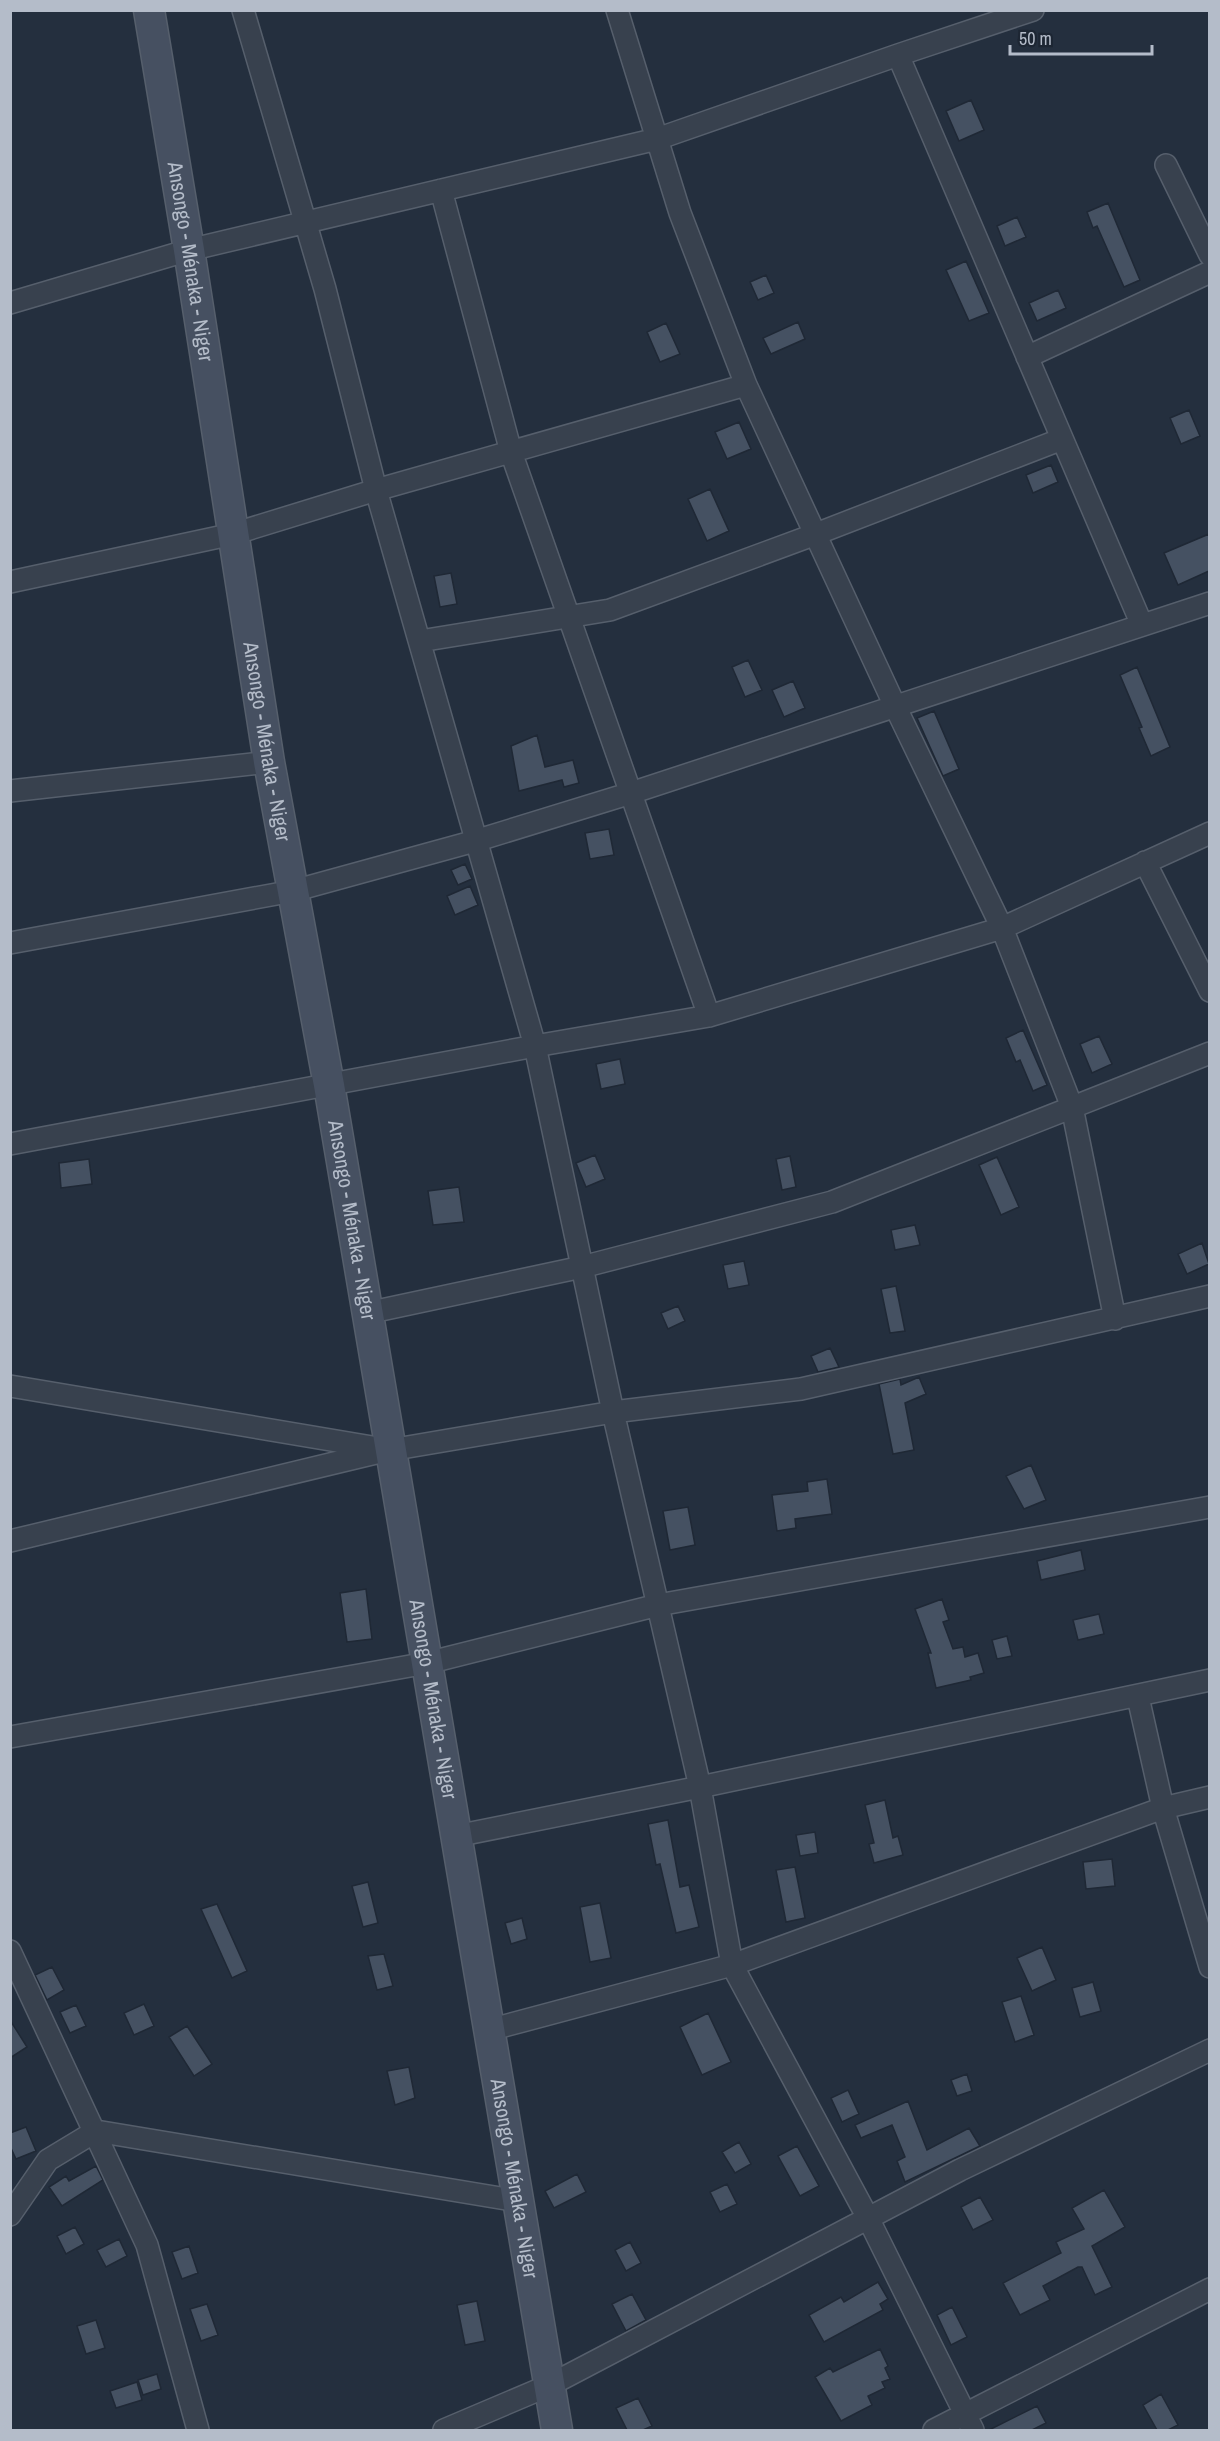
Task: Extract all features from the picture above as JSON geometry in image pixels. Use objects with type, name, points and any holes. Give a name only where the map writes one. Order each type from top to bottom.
[{"type":"main road","name":"Ansongo - Ménaka - Niger","points":[[149,10],[269,762],[329,1085],[557,2430]]},
{"type":"street","points":[[243,10],[325,289],[376,490],[535,1046],[613,1412],[700,1787],[732,1965],[868,2218],[969,2423]]},
{"type":"street","points":[[617,10],[680,213],[746,385],[1002,928],[1072,1107],[1115,1319]]},
{"type":"street","points":[[10,303],[189,250],[657,139],[1033,10]]},
{"type":"street","points":[[898,55],[1142,625]]},
{"type":"street","points":[[1166,165],[1209,255]]},
{"type":"street","points":[[441,190],[511,452],[709,1016]]},
{"type":"street","points":[[1027,357],[1209,272]]},
{"type":"street","points":[[10,582],[233,534],[376,490],[746,385]]},
{"type":"street","points":[[420,641],[610,610],[816,534],[1062,439]]},
{"type":"street","points":[[10,943],[293,891],[476,841],[631,793],[1209,603]]},
{"type":"street","points":[[10,790],[269,762]]},
{"type":"street","points":[[10,1144],[535,1046],[709,1016],[1002,928],[1209,833]]},
{"type":"street","points":[[1144,862],[1209,992]]},
{"type":"street","points":[[367,1313],[582,1267],[831,1202],[1209,1053]]},
{"type":"street","points":[[10,1541],[390,1450],[613,1412],[801,1389],[1209,1296]]},
{"type":"street","points":[[10,1386],[390,1450]]},
{"type":"street","points":[[10,1737],[426,1663],[658,1605],[1209,1507]]},
{"type":"street","points":[[456,1836],[1138,1697],[1209,1680]]},
{"type":"street","points":[[1138,1697],[1163,1809],[1209,1967]]},
{"type":"street","points":[[489,2030],[732,1965],[1163,1809],[1209,1797]]},
{"type":"street","points":[[10,1952],[96,2131],[147,2245],[198,2430]]},
{"type":"street","points":[[444,2430],[550,2385],[960,2170],[1209,2050]]},
{"type":"street","points":[[10,2215],[48,2160],[96,2131],[518,2200]]},
{"type":"street","points":[[934,2430],[969,2423],[1209,2289]]},
{"type":"building","points":[[971,100],[984,130],[959,141],[946,111]]},
{"type":"building","points":[[1108,203],[1140,280],[1124,287],[1097,226],[1093,228],[1087,212]]},
{"type":"building","points":[[1017,217],[1026,237],[1005,246],[997,226]]},
{"type":"building","points":[[966,261],[989,313],[969,321],[946,270]]},
{"type":"building","points":[[766,275],[774,293],[758,300],[750,282]]},
{"type":"building","points":[[1058,290],[1066,308],[1037,321],[1029,303]]},
{"type":"building","points":[[798,322],[805,339],[771,354],[763,338]]},
{"type":"building","points":[[666,323],[680,354],[660,362],[647,332]]},
{"type":"building","points":[[1189,410],[1200,436],[1181,444],[1170,418]]},
{"type":"building","points":[[739,422],[751,449],[727,459],[715,432]]},
{"type":"building","points":[[1051,465],[1058,482],[1033,493],[1026,475]]},
{"type":"building","points":[[710,489],[729,531],[707,541],[688,499]]},
{"type":"building","points":[[1209,534],[1209,571],[1178,585],[1164,553]]},
{"type":"building","points":[[451,573],[457,604],[440,607],[434,576]]},
{"type":"building","points":[[748,660],[762,690],[745,697],[732,667]]},
{"type":"building","points":[[1137,667],[1170,747],[1151,756],[1139,728],[1142,727],[1120,675]]},
{"type":"building","points":[[793,681],[805,708],[784,717],[772,690]]},
{"type":"building","points":[[934,711],[959,769],[943,776],[917,718]]},
{"type":"building","points":[[537,735],[545,767],[573,760],[579,783],[564,787],[562,780],[519,791],[511,746]]},
{"type":"building","points":[[609,829],[614,855],[590,859],[585,833]]},
{"type":"building","points":[[465,864],[472,879],[458,885],[451,870]]},
{"type":"building","points":[[470,886],[478,905],[455,915],[447,896]]},
{"type":"building","points":[[1023,1030],[1047,1085],[1033,1091],[1020,1060],[1016,1062],[1006,1038]]},
{"type":"building","points":[[1099,1036],[1112,1064],[1092,1073],[1080,1044]]},
{"type":"building","points":[[620,1059],[625,1084],[601,1089],[596,1064]]},
{"type":"building","points":[[595,1155],[605,1179],[586,1187],[576,1163]]},
{"type":"building","points":[[790,1156],[796,1187],[782,1190],[776,1159]]},
{"type":"building","points":[[997,1157],[1019,1207],[1001,1215],[979,1165]]},
{"type":"building","points":[[89,1159],[92,1184],[61,1188],[59,1163]]},
{"type":"building","points":[[459,1187],[464,1222],[433,1225],[428,1191]]},
{"type":"building","points":[[915,1225],[920,1245],[895,1250],[891,1230]]},
{"type":"building","points":[[1202,1243],[1209,1264],[1187,1274],[1178,1254]]},
{"type":"building","points":[[744,1261],[749,1285],[728,1289],[723,1265]]},
{"type":"building","points":[[896,1286],[905,1331],[890,1333],[881,1289]]},
{"type":"building","points":[[678,1306],[685,1321],[668,1329],[661,1313]]},
{"type":"building","points":[[830,1348],[839,1367],[818,1372],[811,1356]]},
{"type":"building","points":[[919,1377],[926,1394],[905,1403],[914,1450],[893,1454],[879,1384],[900,1379],[901,1385]]},
{"type":"building","points":[[1031,1465],[1046,1500],[1024,1509],[1006,1476]]},
{"type":"building","points":[[827,1479],[832,1514],[795,1519],[796,1528],[777,1531],[772,1495],[808,1491],[807,1482]]},
{"type":"building","points":[[688,1507],[695,1545],[670,1550],[663,1511]]},
{"type":"building","points":[[1081,1550],[1085,1570],[1041,1580],[1037,1561]]},
{"type":"building","points":[[366,1589],[372,1639],[347,1642],[340,1593]]},
{"type":"building","points":[[942,1599],[949,1620],[943,1622],[953,1649],[963,1647],[965,1657],[978,1653],[984,1673],[970,1677],[971,1680],[936,1688],[928,1653],[931,1653],[915,1609]]},
{"type":"building","points":[[1099,1614],[1104,1634],[1078,1640],[1073,1620]]},
{"type":"building","points":[[1007,1636],[1012,1656],[997,1659],[992,1640]]},
{"type":"building","points":[[885,1800],[893,1838],[898,1836],[903,1855],[874,1863],[869,1844],[874,1843],[865,1805]]},
{"type":"building","points":[[668,1820],[680,1887],[689,1885],[699,1927],[676,1933],[660,1864],[656,1865],[648,1824]]},
{"type":"building","points":[[815,1832],[818,1853],[800,1856],[796,1835]]},
{"type":"building","points":[[1112,1859],[1115,1886],[1086,1889],[1083,1862]]},
{"type":"building","points":[[795,1867],[805,1918],[786,1922],[776,1870]]},
{"type":"building","points":[[368,1882],[378,1923],[363,1927],[352,1886]]},
{"type":"building","points":[[600,1903],[611,1958],[590,1962],[580,1907]]},
{"type":"building","points":[[217,1904],[247,1971],[232,1978],[201,1909]]},
{"type":"building","points":[[522,1918],[527,1939],[511,1944],[505,1923]]},
{"type":"building","points":[[1042,1947],[1056,1980],[1032,1991],[1017,1958]]},
{"type":"building","points":[[384,1954],[393,1986],[377,1990],[368,1956]]},
{"type":"building","points":[[52,1967],[64,1990],[47,2000],[35,1975]]},
{"type":"building","points":[[1093,1982],[1101,2011],[1080,2017],[1072,1988]]},
{"type":"building","points":[[1021,1996],[1034,2035],[1015,2042],[1002,2002]]},
{"type":"building","points":[[144,2004],[154,2026],[134,2035],[124,2013]]},
{"type":"building","points":[[76,2005],[86,2026],[70,2033],[60,2012]]},
{"type":"building","points":[[708,2013],[731,2062],[702,2075],[680,2027]]},
{"type":"building","points":[[10,2020],[27,2047],[10,2058]]},
{"type":"building","points":[[187,2026],[212,2064],[194,2076],[169,2037]]},
{"type":"building","points":[[409,2067],[415,2098],[395,2105],[387,2071]]},
{"type":"building","points":[[967,2074],[972,2091],[957,2096],[951,2080]]},
{"type":"building","points":[[848,2090],[859,2114],[842,2122],[831,2098]]},
{"type":"building","points":[[908,2101],[927,2150],[969,2128],[980,2146],[905,2182],[897,2161],[905,2157],[892,2125],[861,2138],[855,2125]]},
{"type":"building","points":[[26,2127],[36,2151],[16,2159],[10,2146],[10,2133]]},
{"type":"building","points":[[739,2142],[751,2164],[735,2173],[722,2152]]},
{"type":"building","points":[[797,2146],[819,2186],[800,2196],[778,2156]]},
{"type":"building","points":[[96,2166],[103,2180],[62,2206],[49,2187],[66,2176],[69,2181]]},
{"type":"building","points":[[577,2174],[586,2192],[554,2208],[545,2191]]},
{"type":"building","points":[[727,2184],[737,2204],[720,2212],[710,2192]]},
{"type":"building","points":[[1104,2190],[1125,2227],[1092,2246],[1112,2287],[1095,2295],[1082,2267],[1078,2267],[1043,2286],[1050,2300],[1020,2315],[1003,2283],[1061,2253],[1056,2242],[1084,2229],[1072,2208]]},
{"type":"building","points":[[980,2197],[993,2220],[973,2230],[961,2207]]},
{"type":"building","points":[[75,2227],[84,2244],[66,2254],[57,2236]]},
{"type":"building","points":[[119,2239],[127,2256],[106,2267],[97,2250]]},
{"type":"building","points":[[630,2242],[641,2263],[626,2271],[615,2250]]},
{"type":"building","points":[[189,2246],[198,2273],[182,2279],[172,2252]]},
{"type":"building","points":[[878,2282],[888,2299],[880,2304],[883,2310],[824,2342],[809,2315],[841,2297],[844,2302]]},
{"type":"building","points":[[632,2294],[646,2320],[626,2331],[612,2304]]},
{"type":"building","points":[[477,2301],[485,2341],[465,2345],[457,2305]]},
{"type":"building","points":[[207,2304],[218,2335],[201,2341],[190,2309]]},
{"type":"building","points":[[952,2307],[967,2337],[951,2345],[937,2315]]},
{"type":"building","points":[[96,2320],[105,2348],[86,2354],[77,2326]]},
{"type":"building","points":[[880,2349],[888,2366],[885,2368],[890,2379],[882,2382],[885,2388],[868,2396],[872,2405],[841,2421],[815,2377],[830,2368],[833,2372]]},
{"type":"building","points":[[157,2374],[161,2389],[143,2395],[138,2380]]},
{"type":"building","points":[[137,2382],[142,2400],[116,2408],[110,2391]]},
{"type":"building","points":[[1161,2394],[1178,2425],[1168,2430],[1157,2430],[1143,2405]]},
{"type":"building","points":[[638,2398],[652,2426],[643,2430],[627,2430],[616,2408]]},
{"type":"building","points":[[1037,2406],[1046,2423],[1032,2430],[989,2430]]}]
